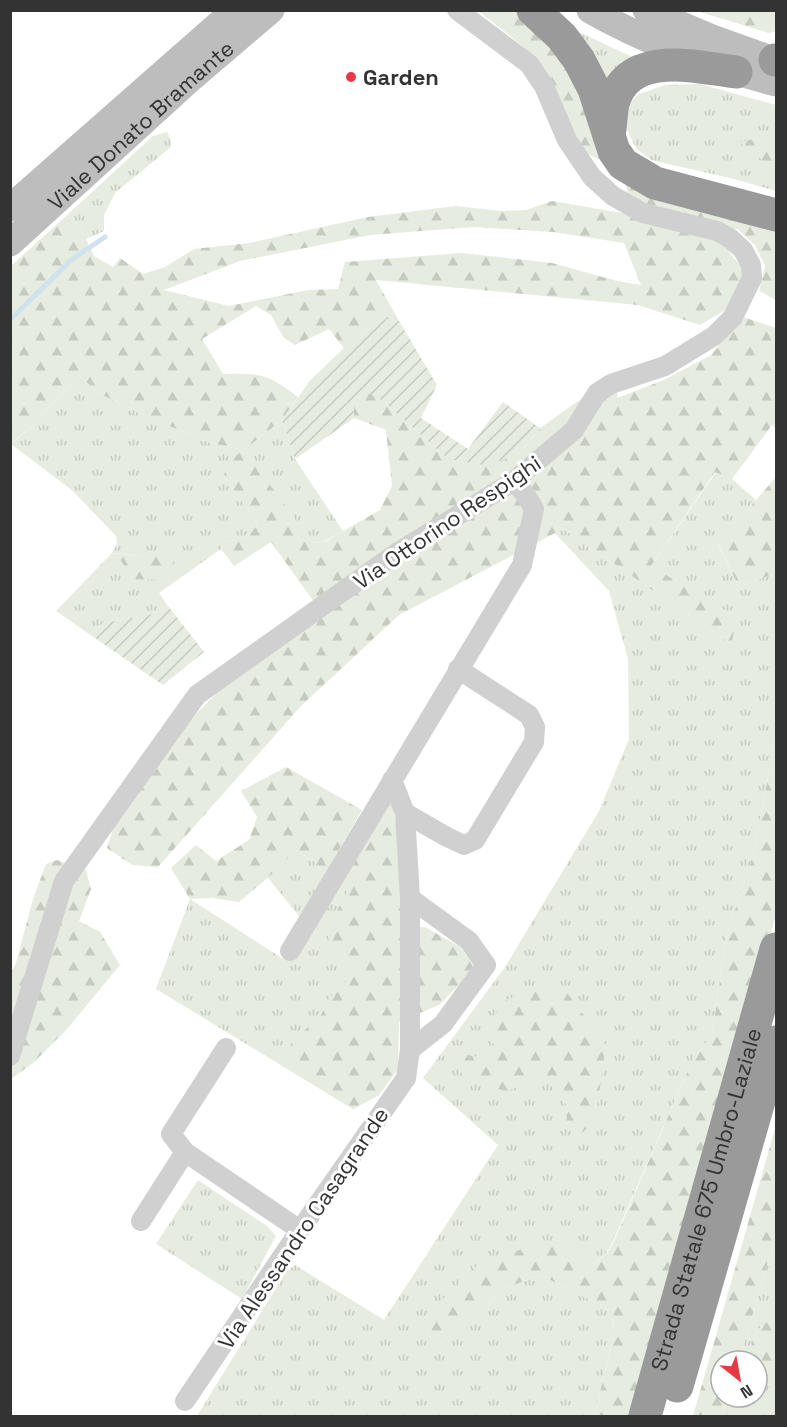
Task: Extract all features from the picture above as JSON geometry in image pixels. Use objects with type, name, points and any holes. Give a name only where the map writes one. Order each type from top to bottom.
[{"type":"highway","points":[[533,10],[562,37],[579,60],[594,89],[614,151],[623,165],[655,183],[777,215]]},
{"type":"highway","points":[[609,137],[614,102],[623,84],[638,71],[656,65],[736,72]]},
{"type":"highway","name":"Strada Statale 675 Umbro-Laziale","points":[[645,1416],[777,949]]},
{"type":"highway","name":"Strada Statale 675 Umbro-Laziale","points":[[668,1416],[777,1042]]},
{"type":"main road","name":"Viale Donato Bramante","points":[[10,208],[230,18],[235,10]]},
{"type":"main road","name":"Viale Donato Bramante","points":[[10,243],[189,80],[271,10]]},
{"type":"main road","points":[[590,10],[619,27],[736,72],[776,66]]},
{"type":"main road","points":[[646,10],[776,66]]},
{"type":"street","name":"Via Ottorino Respighi","points":[[10,1056],[64,881],[197,695],[398,552],[514,482],[574,430],[597,393],[612,384],[665,366],[714,336],[733,317],[752,278],[751,265],[743,250],[731,239],[717,231],[643,213],[613,196],[592,177],[567,140],[544,86],[529,64],[457,10]]},
{"type":"street","points":[[290,951],[522,565],[534,508],[514,482]]},
{"type":"street","points":[[405,813],[464,845],[476,840],[534,742],[535,727],[529,715],[458,669]]},
{"type":"street","name":"Via Alessandro Casagrande","points":[[185,1401],[406,1078],[410,1050],[410,898],[405,813],[392,780]]},
{"type":"street","points":[[410,898],[469,941],[486,965],[443,1024],[410,1050]]},
{"type":"street","points":[[226,1048],[171,1134],[185,1152],[300,1230]]},
{"type":"street","points":[[141,1221],[185,1152]]},
{"type":"green space","points":[[478,11],[523,11],[574,76],[601,159],[593,157],[581,144],[553,87],[538,63],[520,44]]},
{"type":"green space","points":[[697,11],[776,11],[776,31],[769,33]]},
{"type":"green space","points":[[566,26],[641,61],[605,88]]},
{"type":"green space","points":[[700,84],[776,105],[776,191],[651,160],[636,148],[626,128],[625,108],[639,94],[665,85]]},
{"type":"green space","points":[[167,132],[171,147],[115,193],[104,215],[104,231],[86,239],[80,226],[65,217],[153,136]]},
{"type":"green space","points":[[776,135],[776,171],[739,142]]},
{"type":"green space","points":[[625,183],[776,227],[776,300],[759,291],[765,266],[755,245],[737,229],[728,230],[727,236],[729,251],[744,267],[743,277],[732,306],[700,325],[638,305],[376,280],[399,321],[383,319],[344,348],[329,329],[295,345],[284,338],[271,315],[256,306],[202,339],[223,374],[247,374],[271,379],[298,397],[282,420],[244,450],[313,543],[324,542],[380,510],[392,486],[386,430],[354,418],[354,398],[370,393],[384,402],[448,459],[518,456],[540,428],[621,371],[617,398],[664,380],[711,355],[743,317],[776,328],[776,428],[772,425],[732,479],[715,472],[651,566],[738,618],[731,644],[559,526],[555,533],[399,615],[301,706],[158,867],[132,865],[107,848],[113,829],[194,716],[314,602],[271,542],[234,566],[221,549],[224,542],[248,536],[258,524],[224,476],[227,463],[243,450],[211,443],[157,421],[98,393],[79,375],[29,429],[11,443],[11,266],[65,217],[80,226],[94,256],[113,267],[120,258],[143,274],[165,267],[194,249],[249,243],[368,217],[456,206],[501,211],[526,210],[552,201],[628,214],[631,203]],"holes":[[[473,227],[553,232],[624,243],[641,285],[617,281],[552,263],[462,253],[345,262],[338,289],[308,290],[229,306],[164,290],[240,261],[370,235]]]},
{"type":"green space","points":[[383,319],[399,321],[437,385],[421,418],[468,449],[503,402],[540,428],[518,456],[483,465],[448,459],[384,402],[370,393],[354,398],[354,418],[295,459],[282,420],[309,382],[352,340]]},
{"type":"green space","points":[[79,375],[98,393],[211,443],[244,450],[282,420],[295,459],[343,531],[323,542],[312,543],[243,450],[224,476],[258,524],[248,536],[224,542],[221,549],[159,593],[168,606],[152,614],[103,623],[89,634],[56,611],[112,553],[117,544],[116,536],[73,491],[11,444],[29,429]],"holes":[[[114,553],[149,557],[133,579]]]},
{"type":"green space","points":[[716,472],[732,479],[756,500],[718,545],[739,587],[776,573],[776,736],[753,855],[726,937],[712,1035],[693,1059],[610,1248],[594,1265],[559,1240],[476,1267],[451,1291],[441,1342],[506,1288],[540,1275],[613,1311],[614,1335],[594,1416],[197,1416],[286,1272],[295,1265],[384,1320],[498,1145],[423,1078],[505,967],[599,811],[629,739],[628,659],[609,591],[555,533],[559,526],[731,644],[737,618],[651,566]]},
{"type":"green space","points":[[776,477],[776,573],[739,587],[718,544]]},
{"type":"green space","points":[[175,551],[172,573],[158,580],[133,579],[121,561],[112,553],[149,557]]},
{"type":"green space","points":[[168,606],[204,652],[163,685],[89,634],[103,623],[152,614]]},
{"type":"green space","points":[[776,736],[776,915],[630,1416],[594,1416],[614,1335],[613,1311],[540,1275],[506,1288],[441,1342],[424,1338],[421,1319],[476,1267],[522,1249],[559,1240],[594,1265],[611,1248],[693,1059],[712,1035],[726,937],[753,855]]},
{"type":"green space","points":[[286,767],[362,810],[325,874],[315,862],[295,850],[277,870],[239,902],[212,898],[190,899],[171,868],[196,845],[216,861],[249,840],[257,817],[241,791]]},
{"type":"green space","points":[[387,802],[379,1095],[353,1109],[156,989],[190,899],[283,959],[296,955]]},
{"type":"green space","points":[[387,802],[393,807],[400,850],[400,927],[425,927],[460,947],[475,966],[439,1005],[399,1022],[398,1069],[379,1095],[353,1109],[306,1080],[287,1056],[292,1041],[320,1017],[329,998],[350,977],[362,973],[357,966],[331,953],[327,930],[348,890],[347,869]]},
{"type":"green space","points":[[295,850],[315,862],[325,874],[299,916],[268,878]]},
{"type":"green space","points":[[57,860],[86,870],[91,889],[79,921],[100,932],[120,965],[68,1028],[33,1063],[11,1079],[10,974],[16,963],[33,899],[46,864]]},
{"type":"green space","points":[[536,987],[565,990],[606,1045],[595,1122],[579,1135],[566,1123],[568,1107],[545,1078],[506,1091],[465,1080],[457,1066],[462,1053],[475,1057],[496,1048],[485,1029],[506,1000]]},
{"type":"green space","points":[[776,1125],[776,1235],[743,1349],[712,1349]]},
{"type":"green space","points":[[198,1180],[267,1226],[276,1236],[242,1299],[156,1244]]},
{"type":"green space","points":[[776,1235],[776,1318],[771,1318],[760,1328],[751,1343],[754,1349],[743,1349]]},
{"type":"green space","points":[[771,1318],[776,1318],[776,1379],[769,1377],[769,1349],[753,1349],[751,1343],[760,1328]]},
{"type":"green space","points":[[709,1360],[709,1409],[725,1409],[723,1416],[693,1416]]},
{"type":"green space","points":[[769,1377],[776,1379],[776,1416],[723,1416],[725,1409],[769,1409]]},
{"type":"waterway","points":[[10,320],[71,260],[105,237]]},
{"type":"place","name":"Garden","points":[[351,77]]}]
